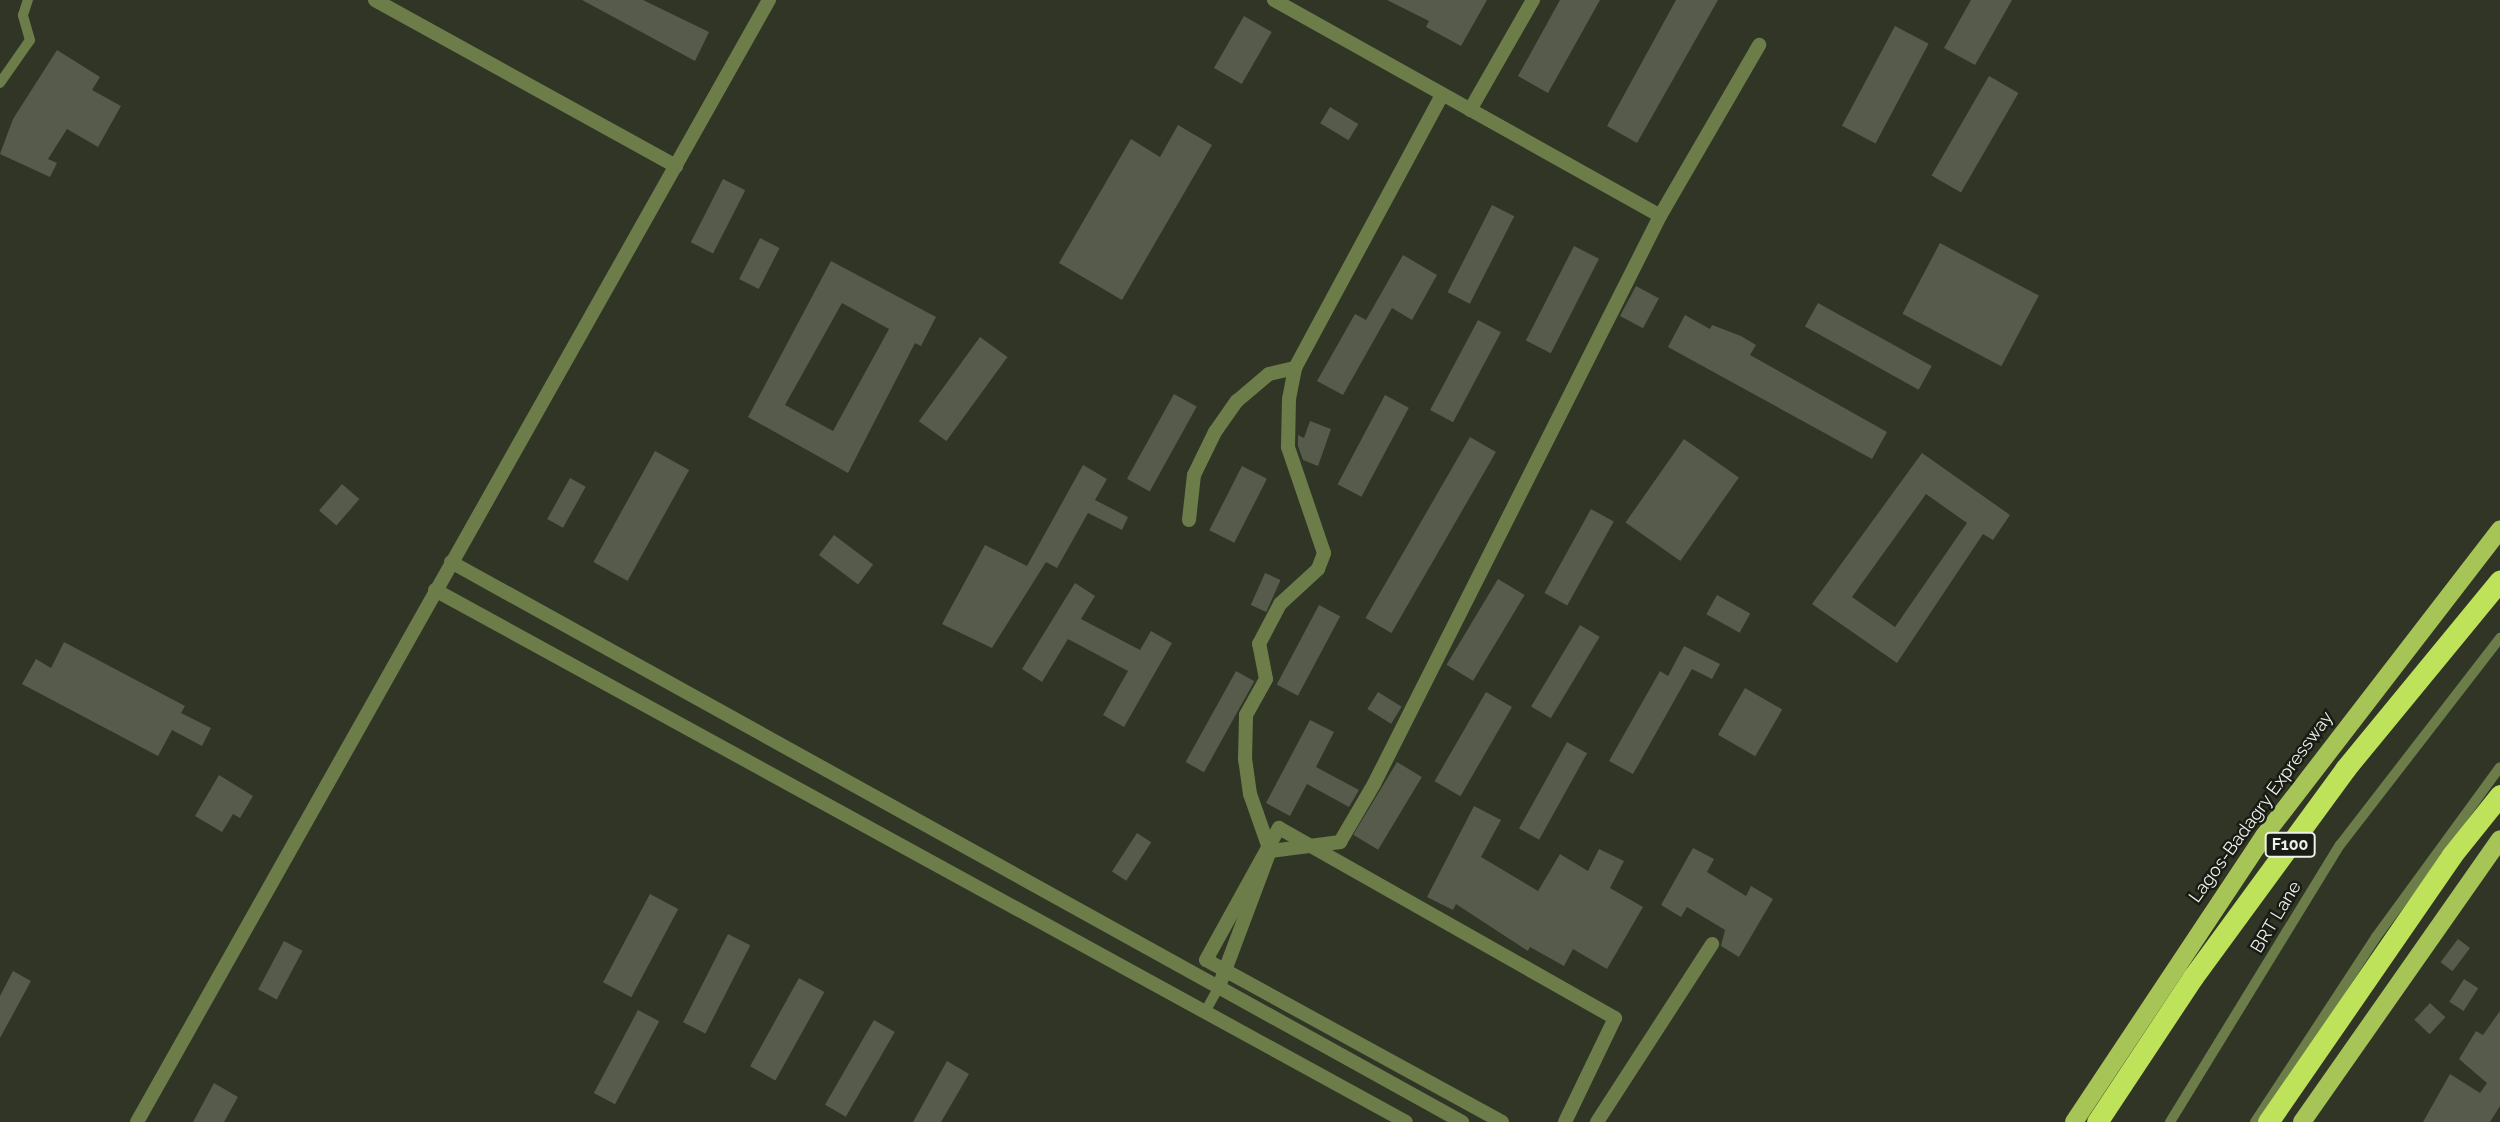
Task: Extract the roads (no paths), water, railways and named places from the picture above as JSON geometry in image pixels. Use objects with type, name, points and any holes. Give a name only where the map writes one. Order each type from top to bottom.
[{"type":"highway","name":"F100","points":[[2097,1122],[2193,978],[2345,769],[2500,580]]},
{"type":"highway","points":[[2268,1122],[2452,855],[2500,795]]},
{"type":"main road","name":"Lagos-Badagry Expressway","points":[[2074,1122],[2264,836],[2500,529]]},
{"type":"main road","points":[[2302,1122],[2499,841]]},
{"type":"street","points":[[374,0],[676,166]]},
{"type":"street","points":[[137,1122],[769,0]]},
{"type":"street","points":[[1274,0],[1441,97],[1470,110],[1660,216]]},
{"type":"street","points":[[1470,110],[1532,0]]},
{"type":"street","points":[[1270,851],[1340,842],[1381,771],[1660,216],[1759,45]]},
{"type":"street","points":[[1218,989],[1270,851],[1250,794],[1245,760],[1246,715],[1266,679],[1259,644],[1280,604],[1318,569],[1324,553],[1288,447],[1289,399],[1295,368],[1441,97]]},
{"type":"street","points":[[1189,520],[1194,475],[1215,432],[1237,401],[1269,374],[1295,368]]},
{"type":"street","points":[[451,562],[1462,1122]]},
{"type":"street","points":[[435,590],[1406,1122]]},
{"type":"street","points":[[1502,1122],[1206,960],[1279,828],[1615,1018],[1566,1122]]},
{"type":"street","points":[[1597,1122],[1712,944]]},
{"type":"lane","points":[[0,83],[30,40],[23,15],[28,0]]},
{"type":"lane","name":"BRT Lane","points":[[2170,1122],[2340,845],[2500,638]]},
{"type":"lane","points":[[2255,1122],[2376,937],[2500,767]]},
{"type":"lane","points":[[1205,1012],[1218,989]]}]
